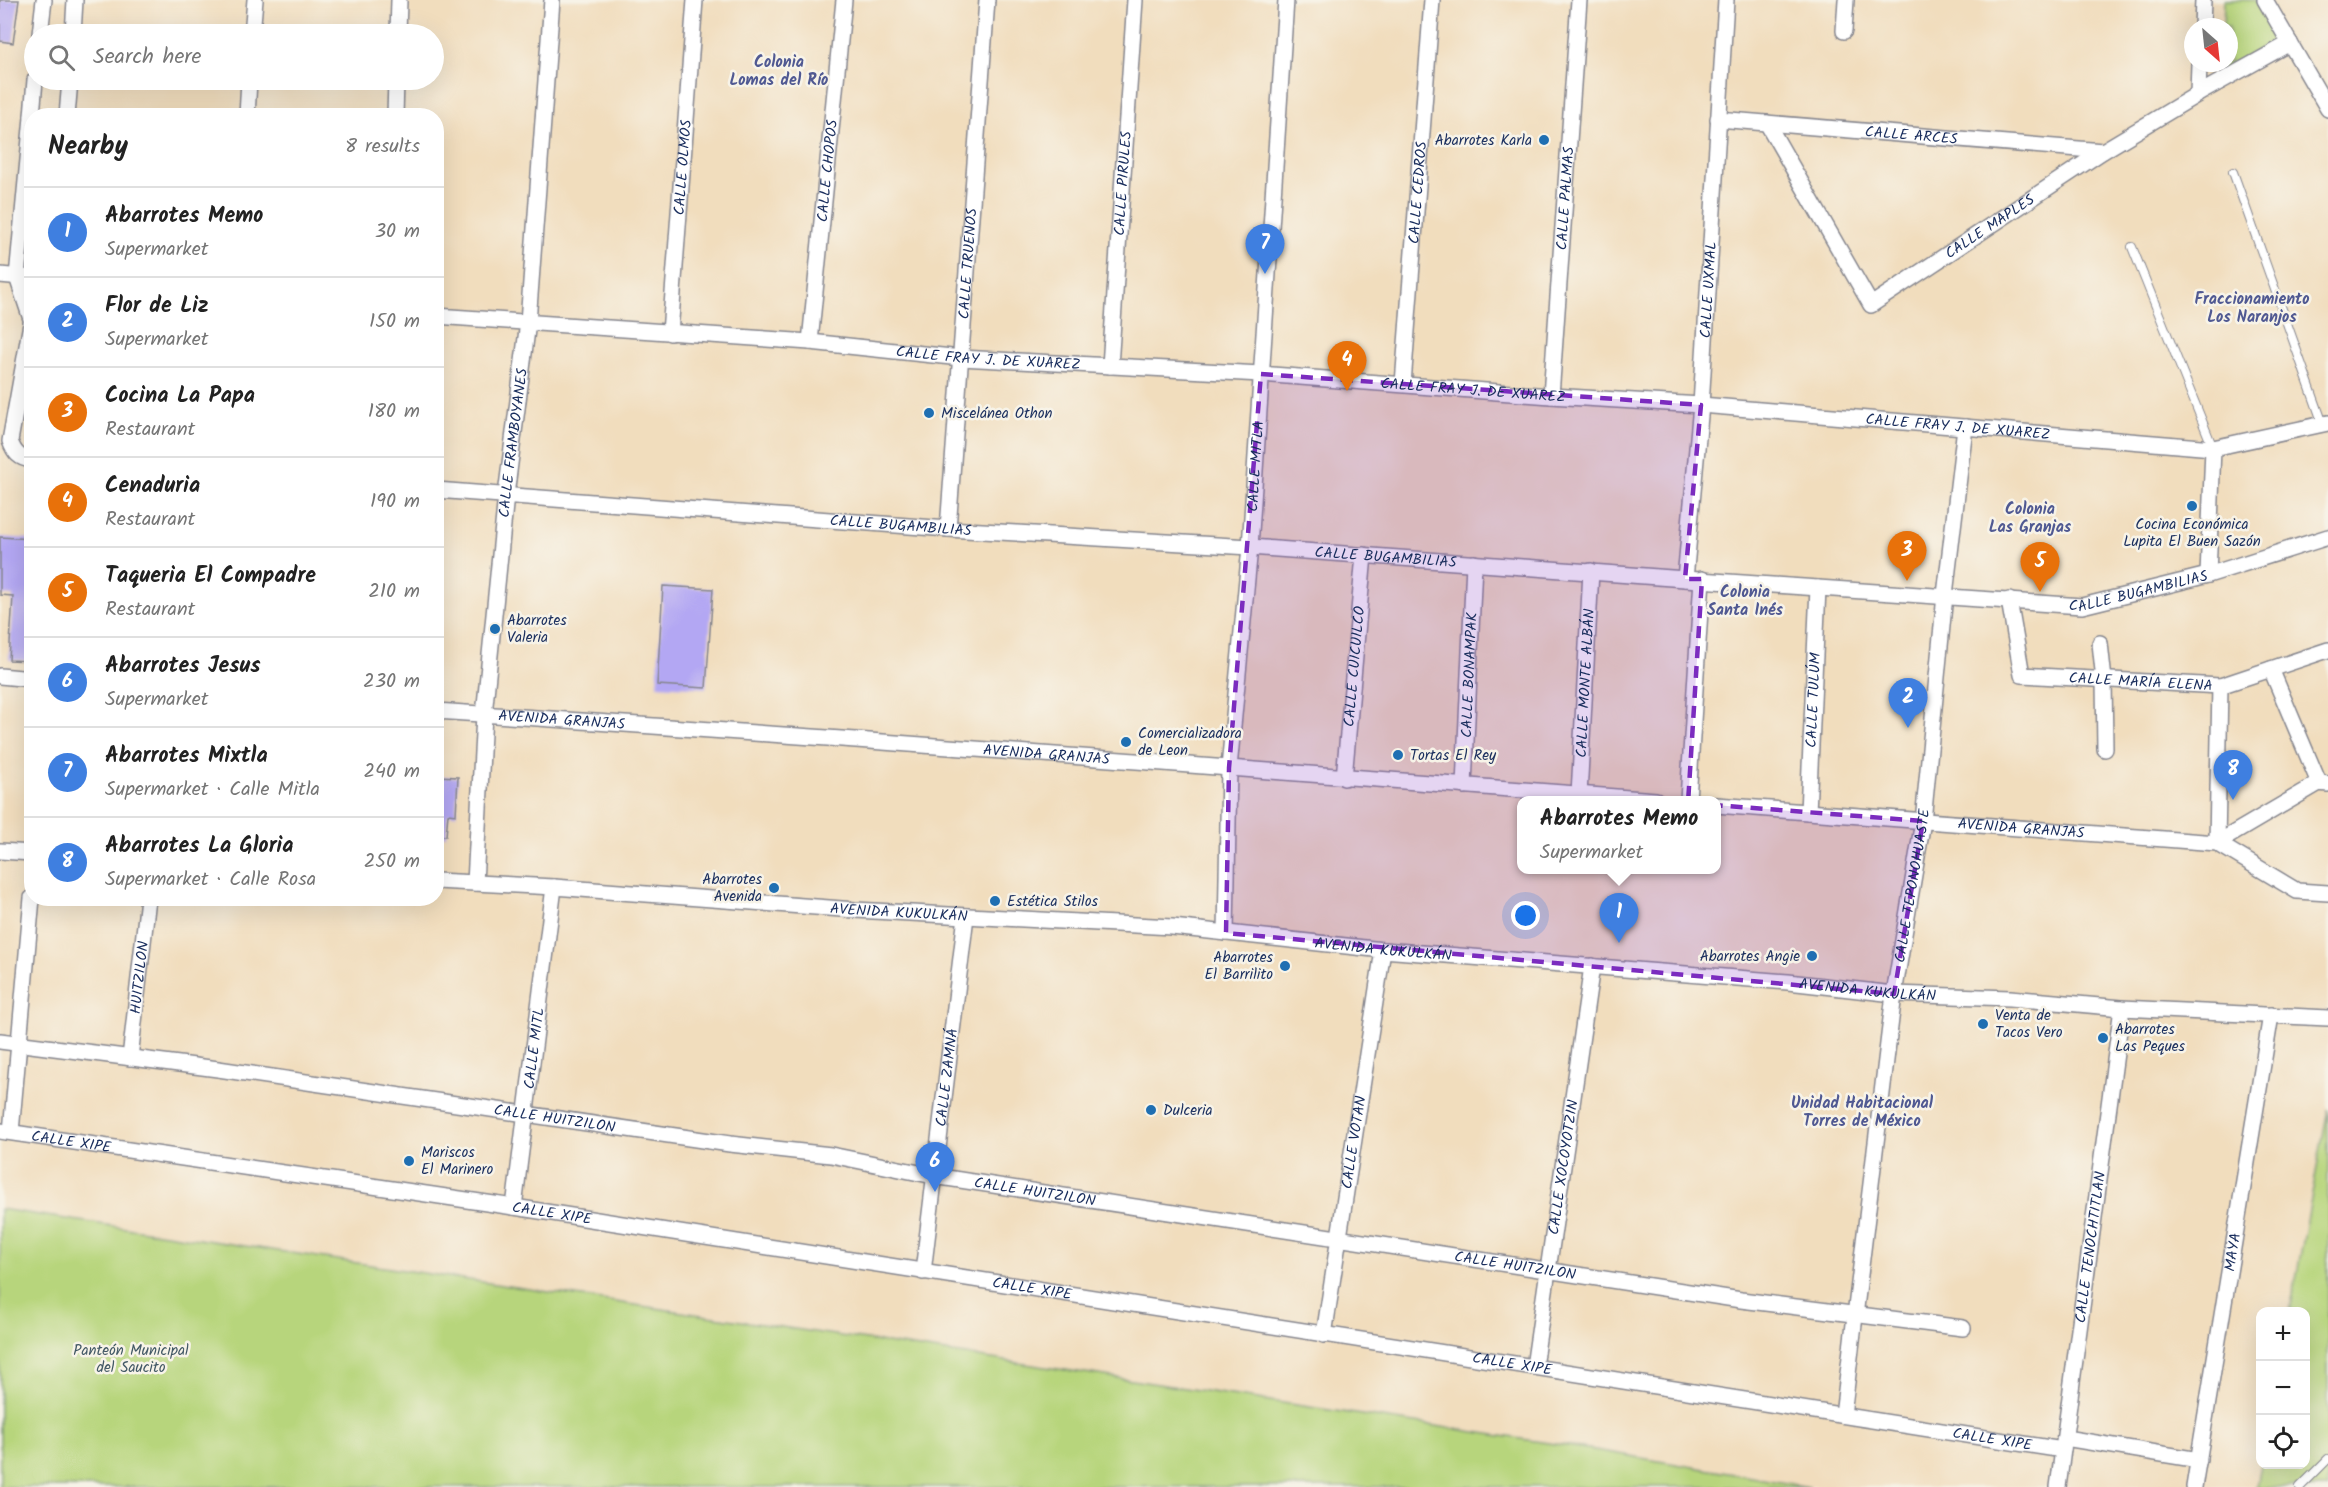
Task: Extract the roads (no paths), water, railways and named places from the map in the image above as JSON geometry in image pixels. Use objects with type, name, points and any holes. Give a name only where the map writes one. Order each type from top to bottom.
[{"type":"street","points":[[41,24],[44,0]]},
{"type":"street","points":[[74,24],[75,0]]},
{"type":"street","points":[[253,24],[255,0]]},
{"type":"street","points":[[398,24],[399,0]]},
{"type":"street","name":"CALLE FRAMBOYANES","points":[[475,883],[484,715],[506,495],[528,322],[552,0]]},
{"type":"street","name":"CALLE OLMOS","points":[[670,333],[695,0]]},
{"type":"street","name":"CALLE CHOPOS","points":[[810,342],[844,0]]},
{"type":"street","name":"CALLE TRUENOS","points":[[948,529],[987,0]]},
{"type":"street","name":"CALLE PIRULES","points":[[1110,366],[1135,0]]},
{"type":"street","name":"CALLE MITLA","points":[[1226,933],[1229,768],[1250,547],[1286,0]]},
{"type":"street","name":"CALLE CEDROS","points":[[1403,384],[1432,0]]},
{"type":"street","name":"CALLE PALMAS","points":[[1551,396],[1579,0]]},
{"type":"street","name":"CALLE UXMAL","points":[[1685,579],[1701,405],[1726,0]]},
{"type":"street","points":[[1844,31],[1846,0]]},
{"type":"street","points":[[2202,18],[2203,0]]},
{"type":"street","points":[[2265,0],[2328,109]]},
{"type":"street","name":"CALLE MAPLES","points":[[1767,123],[1871,305],[2103,151],[2198,94],[2290,43]]},
{"type":"street","points":[[2198,94],[2199,72]]},
{"type":"street","points":[[33,108],[34,90]]},
{"type":"street","points":[[68,108],[69,90]]},
{"type":"street","points":[[247,108],[248,90]]},
{"type":"street","points":[[394,108],[395,90]]},
{"type":"street","name":"CALLE ARCES","points":[[1718,119],[2103,151]]},
{"type":"street","points":[[0,275],[24,277]]},
{"type":"street","name":"CALLE FRAY J. DE XUAREZ","points":[[444,317],[810,342],[961,358],[1261,374],[1701,405],[2213,448],[2326,423]]},
{"type":"street","points":[[24,360],[10,441],[14,452],[24,460]]},
{"type":"street","name":"CALLE TEPONOHUASTE","points":[[1843,1415],[1894,994],[1923,821],[1945,595],[1965,427]]},
{"type":"street","points":[[2208,575],[2213,448]]},
{"type":"street","name":"CALLE BUGAMBILIAS","points":[[444,491],[948,529],[1250,547],[2082,606],[2208,575],[2328,537]]},
{"type":"street","name":"CALLE CUICUILCO","points":[[1344,778],[1364,555]]},
{"type":"street","name":"CALLE BONAMPAK","points":[[1464,786],[1473,563]]},
{"type":"street","name":"CALLE MONTE ALBÁN","points":[[1579,795],[1591,572]]},
{"type":"street","points":[[1688,796],[1702,579]]},
{"type":"street","name":"CALLE TULÚM","points":[[1808,812],[1818,588]]},
{"type":"street","name":"CALLE MARÍA ELENA","points":[[2009,600],[2022,675],[2220,686],[2328,650]]},
{"type":"street","points":[[2100,643],[2104,680],[2105,749]]},
{"type":"street","points":[[2217,843],[2323,783],[2271,669]]},
{"type":"street","points":[[0,676],[24,678]]},
{"type":"street","points":[[2217,843],[2220,686]]},
{"type":"street","name":"AVENIDA GRANJAS","points":[[444,712],[1592,796]]},
{"type":"street","name":"AVENIDA GRANJAS","points":[[1721,805],[2217,843]]},
{"type":"street","points":[[2217,843],[2297,891],[2328,893]]},
{"type":"street","points":[[0,851],[24,852]]},
{"type":"street","name":"AVENIDA KUKULKÁN","points":[[444,881],[966,916],[1172,927],[1383,950],[1788,982],[1894,994],[2010,998],[2122,1008],[2328,1018]]},
{"type":"street","name":"CALLE MITL","points":[[514,1208],[554,887]]},
{"type":"street","points":[[5,1132],[19,1044],[31,906]]},
{"type":"street","name":"HUITZILON","points":[[130,1058],[147,906]]},
{"type":"street","name":"CALLE ZAMNÁ","points":[[923,1272],[966,916]]},
{"type":"street","name":"CALLE VOTAN","points":[[1324,1335],[1383,950]]},
{"type":"street","name":"CALLE XOCOYOTZIN","points":[[1534,1367],[1546,1269],[1592,966]]},
{"type":"street","name":"CALLE TENOCHTITLAN","points":[[2058,1487],[2122,1008]]},
{"type":"street","name":"MAYA","points":[[2194,1487],[2271,1015]]},
{"type":"street","name":"CALLE HUITZILON","points":[[0,1041],[526,1113],[730,1144],[831,1155],[934,1176],[1741,1300],[1963,1328]]},
{"type":"street","name":"CALLE XIPE","points":[[5,1132],[514,1208],[1843,1415],[2199,1460]]},
{"type":"lane","points":[[2233,172],[2326,423]]},
{"type":"lane","points":[[2132,247],[2213,448]]},
{"type":"lane","points":[[2301,1487],[2328,1459]]},
{"type":"place","name":"Abarrotes Karla","points":[[1544,140]]},
{"type":"place","name":"Abarrotes Mixtla","points":[[1265,274]]},
{"type":"place","name":"Cenaduria","points":[[1347,391]]},
{"type":"place","name":"Miscelánea Othon","points":[[929,413]]},
{"type":"place","name":"Cocina Económica Lupita El Buen Sazón","points":[[2192,506]]},
{"type":"place","name":"Cocina La Papa","points":[[1907,581]]},
{"type":"place","name":"Taqueria El Compadre","points":[[2040,592]]},
{"type":"place","name":"Abarrotes Valeria","points":[[495,629]]},
{"type":"place","name":"Flor de Liz","points":[[1908,728]]},
{"type":"place","name":"Comercializadora de Leon","points":[[1126,742]]},
{"type":"place","name":"Tortas El Rey","points":[[1398,755]]},
{"type":"place","name":"Abarrotes La Gloria","points":[[2233,800]]},
{"type":"place","name":"Abarrotes Avenida","points":[[774,888]]},
{"type":"place","name":"Estética Stilos","points":[[995,901]]},
{"type":"place","name":"Abarrotes Memo","points":[[1619,943]]},
{"type":"place","name":"Abarrotes Angie","points":[[1812,956]]},
{"type":"place","name":"Abarrotes El Barrilito","points":[[1285,966]]},
{"type":"place","name":"Venta de Tacos Vero","points":[[1983,1024]]},
{"type":"place","name":"Abarrotes Las Peques","points":[[2103,1038]]},
{"type":"place","name":"Dulceria","points":[[1151,1110]]},
{"type":"place","name":"Mariscos El Marinero","points":[[409,1161]]},
{"type":"place","name":"Abarrotes Jesus","points":[[935,1192]]},
{"type":"district","name":"Colonia Lomas del Río","points":[[779,70]]},
{"type":"district","name":"Fraccionamiento Los Naranjos","points":[[2252,307]]},
{"type":"district","name":"Colonia Las Granjas","points":[[2030,517]]},
{"type":"district","name":"Colonia Santa Inés","points":[[1745,600]]},
{"type":"district","name":"Unidad Habitacional Torres de México","points":[[1862,1111]]},
{"type":"park label","name":"Panteón Municipal del Saucito","points":[[131,1358]]}]
